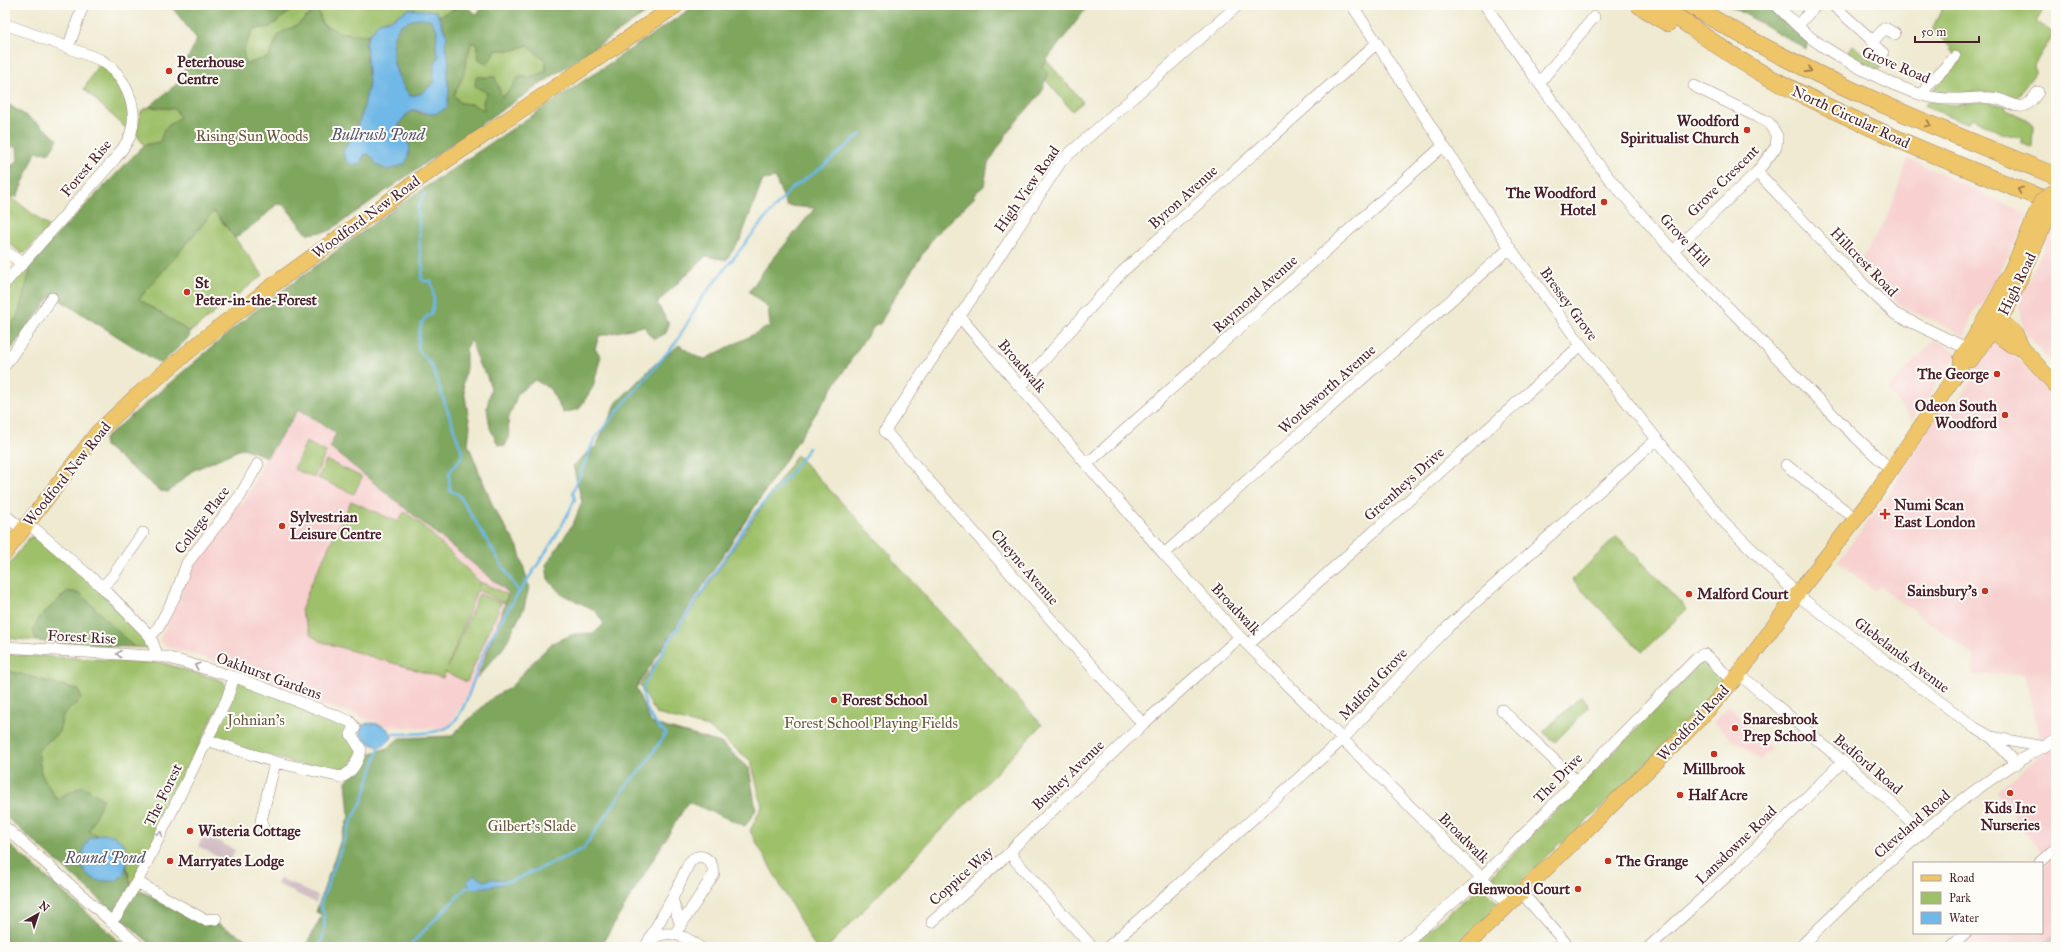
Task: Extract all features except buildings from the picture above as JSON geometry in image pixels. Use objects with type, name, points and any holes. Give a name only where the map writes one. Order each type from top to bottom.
[{"type":"highway","points":[[1639,5],[1713,49],[1764,74]]},
{"type":"highway","name":"North Circular Road","points":[[1659,5],[1764,74],[1874,130],[2051,198]]},
{"type":"highway","name":"North Circular Road","points":[[1690,5],[1732,30],[1818,74],[1899,112],[2051,198]]},
{"type":"highway","points":[[1710,5],[1775,51]]},
{"type":"main road","name":"Woodford New Road","points":[[5,553],[97,432],[134,397],[206,337],[273,285],[403,190],[676,5]]},
{"type":"main road","name":"High Road","points":[[1891,470],[1961,367],[1968,364],[1991,321],[2051,198]]},
{"type":"main road","name":"High Road","points":[[1961,367],[1961,359],[1991,321]]},
{"type":"main road","points":[[1991,321],[2011,345],[2022,348],[2056,386]]},
{"type":"main road","name":"Woodford Road","points":[[1465,947],[1679,740],[1736,677],[1797,594],[1856,519],[1891,470]]},
{"type":"street","points":[[68,48],[83,5]]},
{"type":"street","name":"High View Road","points":[[885,430],[958,316],[1062,160],[1238,5]]},
{"type":"street","name":"Bressey Grove","points":[[1352,5],[1510,248],[1581,345],[1723,522],[1797,594]]},
{"type":"street","name":"Grove Hill","points":[[1485,5],[1539,83],[1608,176],[1673,251],[1847,429],[1891,470]]},
{"type":"street","name":"Grove Road","points":[[1776,5],[1813,40],[1842,58],[1923,95],[1954,99],[1998,98],[2016,106],[2023,107],[2031,102],[2038,92]]},
{"type":"street","points":[[1798,25],[1816,5]]},
{"type":"street","points":[[1833,5],[1873,41],[1874,45],[1883,53]]},
{"type":"street","points":[[1539,83],[1594,17]]},
{"type":"street","name":"Forest Rise","points":[[5,24],[100,60],[119,76],[128,93],[133,116],[131,133],[127,142],[109,166],[5,283]]},
{"type":"street","points":[[1873,41],[1885,28],[1895,34]]},
{"type":"street","name":"Byron Avenue","points":[[1021,386],[1122,272],[1377,43]]},
{"type":"street","points":[[1923,95],[1927,86],[1955,57]]},
{"type":"street","name":"Grove Crescent","points":[[1673,251],[1757,172],[1776,147],[1778,136],[1768,122],[1694,86]]},
{"type":"street","name":"Raymond Avenue","points":[[1087,464],[1443,146]]},
{"type":"street","name":"Hillcrest Road","points":[[1757,172],[1864,285],[1895,314],[1968,349]]},
{"type":"street","name":"Wordsworth Avenue","points":[[1164,554],[1510,248]]},
{"type":"street","points":[[5,250],[23,264]]},
{"type":"street","points":[[5,365],[52,298]]},
{"type":"street","name":"Broadwalk","points":[[958,316],[1021,386],[1164,554],[1240,637],[1510,905]]},
{"type":"street","name":"Greenheys Drive","points":[[1248,645],[1581,345]]},
{"type":"street","name":"Cheyne Avenue","points":[[885,430],[1143,724]]},
{"type":"street","name":"Malford Grove","points":[[1108,947],[1342,739],[1417,658],[1444,632],[1657,439]]},
{"type":"street","name":"College Place","points":[[150,636],[158,628],[176,594],[187,563],[240,496],[258,464]]},
{"type":"street","points":[[1786,465],[1856,519]]},
{"type":"street","points":[[5,515],[25,526],[102,587],[150,636],[156,646],[158,657]]},
{"type":"street","points":[[102,587],[143,533]]},
{"type":"street","name":"Glebelands Avenue","points":[[1797,594],[1975,728],[1991,737],[2017,764]]},
{"type":"street","name":"Bushey Avenue","points":[[1011,853],[1014,847],[1143,724],[1240,637]]},
{"type":"street","name":"Forest Rise","points":[[5,647],[158,657]]},
{"type":"street","name":"The Drive","points":[[1400,947],[1482,878],[1701,655],[1704,654],[1708,656],[1736,677]]},
{"type":"street","name":"Oakhurst Gardens","points":[[158,657],[166,657],[234,677],[348,721],[355,728],[351,734],[361,750],[358,758],[345,776],[341,777],[275,762],[207,740]]},
{"type":"street","name":"The Forest","points":[[111,922],[137,882],[227,699],[234,677]]},
{"type":"street","name":"Bedford Road","points":[[1736,677],[1885,797],[1922,832]]},
{"type":"street","points":[[1502,710],[1576,781]]},
{"type":"street","name":"Glebelands Avenue","points":[[1991,737],[2044,747]]},
{"type":"street","name":"Cleveland Road","points":[[1800,947],[1922,832],[1977,789],[2056,740]]},
{"type":"street","points":[[262,828],[261,822],[275,762]]},
{"type":"street","name":"Lansdowne Road","points":[[1649,947],[1739,865],[1842,762]]},
{"type":"street","points":[[5,826],[140,947]]},
{"type":"street","points":[[2040,862],[2056,848]]},
{"type":"street","points":[[1011,853],[1092,947]]},
{"type":"street","name":"Coppice Way","points":[[932,922],[1011,853]]},
{"type":"street","points":[[647,944],[672,899],[692,858],[699,856],[707,858],[714,866],[714,874],[680,923],[675,934]]},
{"type":"street","points":[[137,882],[205,920],[216,919]]},
{"type":"street","points":[[1522,893],[1564,945]]},
{"type":"street","points":[[672,899],[680,923]]},
{"type":"street","points":[[647,944],[660,934],[675,934],[692,941],[699,947]]},
{"type":"street","points":[[1951,947],[1965,934]]},
{"type":"shaded area","points":[[1908,158],[2029,215],[1981,305],[1973,312],[1964,336],[1948,327],[1901,306],[1860,260],[1886,220]]},
{"type":"shaded area","points":[[2054,225],[2056,226],[2056,369],[2024,331],[2020,308],[2022,297]]},
{"type":"shaded area","points":[[1935,339],[1958,353],[1912,420],[1887,390]]},
{"type":"shaded area","points":[[1992,343],[1996,344],[2020,361],[2056,401],[2056,733],[2041,741],[2024,674],[1973,675],[1973,655],[1880,586],[1875,591],[1838,561],[1888,495],[1919,443],[1947,401],[1960,397],[1972,379],[1973,376],[1970,372],[1988,345]]},
{"type":"shaded area","points":[[298,408],[336,433],[330,447],[509,593],[477,678],[447,729],[387,726],[345,711],[317,704],[258,674],[166,646],[159,641],[199,556],[237,506],[242,505],[267,457]]},
{"type":"shaded area","name":"Snaresbrook Prep School","points":[[1729,706],[1771,749],[1760,761],[1742,745],[1733,741],[1713,722]]},
{"type":"shaded area","points":[[2056,744],[2056,930],[2038,947],[1959,947],[1973,934],[2043,934],[2043,868],[2049,862],[2019,825],[1996,791]]},
{"type":"shaded area","points":[[204,834],[235,850],[229,863],[198,846]]},
{"type":"shaded area","points":[[280,878],[318,896],[316,903],[277,884]]},
{"type":"shaded area","points":[[2056,930],[2056,947],[2038,947],[2051,935]]},
{"type":"green space","name":"Rising Sun Woods","points":[[170,5],[298,5],[270,27],[253,29],[243,51],[246,64],[269,57],[279,34],[297,25],[318,8],[322,24],[341,33],[369,35],[366,44],[369,84],[362,115],[351,139],[343,151],[344,158],[363,160],[364,155],[371,155],[377,165],[410,147],[399,124],[405,116],[412,110],[424,114],[449,91],[447,76],[449,61],[445,43],[447,37],[439,16],[464,5],[476,14],[485,5],[658,5],[465,135],[329,231],[307,234],[284,205],[277,204],[261,219],[235,238],[214,211],[139,299],[190,332],[189,337],[161,364],[52,295],[5,357],[5,336],[18,315],[30,271],[25,268],[144,145],[160,142],[164,129],[180,117],[175,109],[149,107],[186,76],[184,66],[197,39]],"holes":[[[471,43],[476,43],[479,59],[487,64],[496,50],[514,50],[527,45],[546,61],[546,71],[533,77],[519,77],[509,91],[502,97],[495,77],[476,77],[475,86],[487,93],[483,101],[484,110],[471,104],[460,103],[454,95],[463,76]]]},
{"type":"green space","points":[[298,5],[464,5],[439,16],[436,11],[397,15],[392,19],[379,22],[369,35],[341,33],[322,24],[318,8],[297,25],[279,34],[269,57],[246,64],[243,51],[253,29],[270,27]]},
{"type":"green space","name":"Gilbert's Slade","points":[[696,5],[1089,5],[1042,66],[1048,72],[1041,93],[1010,129],[988,164],[984,186],[973,195],[975,197],[934,236],[890,305],[880,324],[876,324],[862,343],[636,688],[651,723],[721,743],[749,768],[756,810],[745,826],[688,802],[600,947],[305,947],[322,915],[316,912],[349,816],[346,781],[371,753],[388,748],[399,738],[451,736],[493,697],[511,687],[552,643],[574,634],[594,633],[604,624],[595,610],[561,594],[548,579],[546,565],[574,522],[582,502],[573,465],[596,446],[617,402],[653,366],[679,345],[695,356],[705,359],[770,326],[768,308],[749,292],[764,270],[815,208],[787,206],[775,178],[763,180],[740,240],[726,260],[706,256],[657,303],[669,324],[666,333],[655,339],[649,335],[644,326],[599,336],[595,349],[601,356],[593,387],[579,409],[563,413],[550,389],[535,380],[518,393],[508,420],[509,438],[505,446],[498,445],[490,428],[487,408],[491,388],[486,374],[479,365],[470,338],[466,350],[466,368],[463,384],[470,426],[468,444],[494,509],[518,547],[529,587],[524,608],[504,647],[477,678],[509,593],[330,447],[336,433],[299,409],[267,457],[243,448],[192,471],[169,492],[160,491],[105,446],[104,439],[252,313],[396,207]]},
{"type":"green space","points":[[1729,5],[1766,5],[1808,43],[1806,49]]},
{"type":"green space","points":[[1944,5],[2046,5],[2036,22],[2054,33],[2034,65],[2035,73],[2015,100],[2006,96],[1991,93],[1976,92],[1948,94],[1933,90],[1961,59],[1950,50],[1952,48],[1932,29]]},
{"type":"green space","points":[[418,18],[430,19],[437,30],[436,49],[439,55],[434,66],[434,83],[420,94],[410,96],[395,68],[392,39],[400,25]]},
{"type":"green space","points":[[471,43],[476,43],[479,59],[487,64],[496,50],[514,50],[527,45],[546,61],[546,71],[533,77],[519,77],[509,91],[501,97],[494,77],[487,93],[484,110],[471,104],[460,103],[454,95],[463,76]]},
{"type":"green space","points":[[1852,45],[1881,68],[1879,70],[1846,54]]},
{"type":"green space","points":[[101,60],[124,84],[131,133],[84,89]]},
{"type":"green space","points":[[1046,60],[1083,102],[1072,111],[1046,80],[1048,72],[1042,66]]},
{"type":"green space","points":[[1927,101],[1954,105],[1982,101],[2006,106],[2005,109],[2026,119],[2033,126],[2032,148],[2022,143],[2022,138],[2001,133],[1973,118],[1967,123],[1934,110],[1925,105]]},
{"type":"green space","points":[[5,102],[58,139],[49,153],[36,152],[17,197],[5,195],[5,185],[8,178],[5,170],[18,161],[17,147],[5,145]]},
{"type":"green space","points":[[149,107],[175,109],[180,117],[164,129],[160,142],[144,145],[136,134],[141,111]]},
{"type":"green space","points":[[5,192],[49,227],[25,253],[21,253],[5,240]]},
{"type":"green space","points":[[214,211],[263,275],[190,332],[139,299]]},
{"type":"green space","points":[[25,268],[53,285],[5,347],[5,291]]},
{"type":"green space","points":[[306,442],[326,452],[314,478],[294,469]]},
{"type":"green space","name":"Forest School Playing Fields","points":[[797,455],[892,556],[891,558],[1042,725],[828,947],[815,947],[750,831],[762,806],[751,761],[708,727],[656,714],[640,685]]},
{"type":"green space","points":[[326,460],[362,477],[354,494],[318,478]]},
{"type":"green space","points":[[351,501],[398,522],[404,512],[420,523],[480,582],[478,587],[481,582],[508,595],[504,603],[477,590],[448,667],[479,594],[501,603],[467,682],[445,672],[443,678],[319,641],[311,635],[301,611],[311,584]]},
{"type":"green space","points":[[1617,536],[1687,609],[1642,652],[1572,580]]},
{"type":"green space","points":[[30,537],[38,537],[77,569],[146,637],[152,648],[134,647],[81,594],[68,591],[40,617],[33,630],[37,641],[5,638],[5,570]]},
{"type":"green space","points":[[68,591],[81,594],[134,647],[85,646],[37,641],[33,630],[40,617]]},
{"type":"green space","points":[[5,654],[163,663],[223,681],[227,688],[131,886],[123,848],[89,831],[83,786],[56,799],[41,773],[38,750],[59,732],[63,715],[81,699],[79,690],[5,670]]},
{"type":"green space","points":[[1707,662],[1723,679],[1723,683],[1650,760],[1563,844],[1561,842],[1509,894],[1507,891],[1505,893],[1492,880],[1493,874],[1701,663]]},
{"type":"green space","points":[[5,670],[79,690],[81,699],[63,715],[59,732],[38,750],[41,773],[56,799],[83,786],[103,799],[89,831],[123,848],[131,886],[206,925],[218,924],[261,947],[154,947],[5,816]]},
{"type":"green space","name":"Johnian's","points":[[234,677],[349,721],[361,750],[345,776],[207,740]]},
{"type":"green space","points":[[1581,696],[1587,703],[1588,708],[1555,742],[1543,732]]},
{"type":"green space","points":[[5,841],[126,947],[5,947]]},
{"type":"green space","points":[[1481,886],[1498,903],[1492,909],[1494,911],[1455,947],[1408,947]]},
{"type":"water","name":"Bullrush Pond","points":[[409,9],[436,11],[447,37],[445,44],[449,61],[447,76],[449,91],[447,107],[433,114],[413,110],[405,116],[399,124],[409,145],[408,156],[405,164],[388,170],[377,165],[371,156],[367,154],[364,155],[359,163],[352,165],[346,160],[343,151],[351,139],[362,115],[369,84],[366,44],[369,35],[379,22],[392,19]],"holes":[[[417,18],[430,19],[437,30],[436,50],[439,55],[434,66],[434,83],[420,94],[410,96],[395,68],[392,39],[400,25]]]},
{"type":"water","points":[[368,723],[383,726],[389,731],[392,738],[384,745],[379,747],[368,742],[360,733],[361,726]]},
{"type":"water","name":"Round Pond","points":[[101,834],[113,835],[123,843],[129,857],[124,874],[116,881],[99,881],[87,875],[82,866],[84,848],[89,839]]},
{"type":"water","points":[[474,875],[484,881],[492,879],[506,880],[503,884],[474,889],[470,887],[467,882]]},
{"type":"waterway","points":[[392,734],[433,732],[442,730],[453,723],[459,715],[469,694],[481,659],[490,639],[556,535],[575,499],[573,492],[595,438],[677,341],[701,299],[759,226],[791,189],[821,168],[861,134]]},
{"type":"waterway","points":[[425,193],[418,207],[420,252],[423,269],[421,278],[424,281],[431,281],[434,302],[431,314],[421,324],[418,349],[432,366],[463,455],[449,473],[450,490],[459,495],[518,591]]},
{"type":"waterway","points":[[503,882],[514,880],[583,849],[626,786],[646,763],[666,733],[660,729],[649,714],[642,689],[667,644],[754,514],[790,474],[809,448]]},
{"type":"waterway","points":[[319,947],[323,937],[324,926],[324,915],[320,905],[351,822],[362,802],[379,747]]},
{"type":"waterway","points":[[408,947],[466,888],[472,887]]},
{"type":"place","name":"Peterhouse Centre","points":[[169,71]]},
{"type":"place","name":"Woodford Spiritualist Church","points":[[1747,130]]},
{"type":"place","name":"The Woodford Hotel","points":[[1604,202]]},
{"type":"place","name":"St Peter-in-the-Forest","points":[[187,292]]},
{"type":"place","name":"The George","points":[[1997,374]]},
{"type":"place","name":"Odeon South Woodford","points":[[2005,415]]},
{"type":"place","name":"Numi Scan East London","points":[[1885,514]]},
{"type":"place","name":"Sylvestrian Leisure Centre","points":[[282,526]]},
{"type":"place","name":"Sainsbury's","points":[[1985,591]]},
{"type":"place","name":"Malford Court","points":[[1689,594]]},
{"type":"place","name":"Forest School","points":[[834,700]]},
{"type":"place","name":"Snaresbrook Prep School","points":[[1735,728]]},
{"type":"place","name":"Millbrook","points":[[1714,754]]},
{"type":"place","name":"Kids Inc Nurseries","points":[[2010,793]]},
{"type":"place","name":"Half Acre","points":[[1680,795]]},
{"type":"place","name":"Wisteria Cottage","points":[[190,831]]},
{"type":"place","name":"Marryates Lodge","points":[[170,861]]},
{"type":"place","name":"The Grange","points":[[1608,861]]},
{"type":"place","name":"Glenwood Court","points":[[1578,889]]}]
